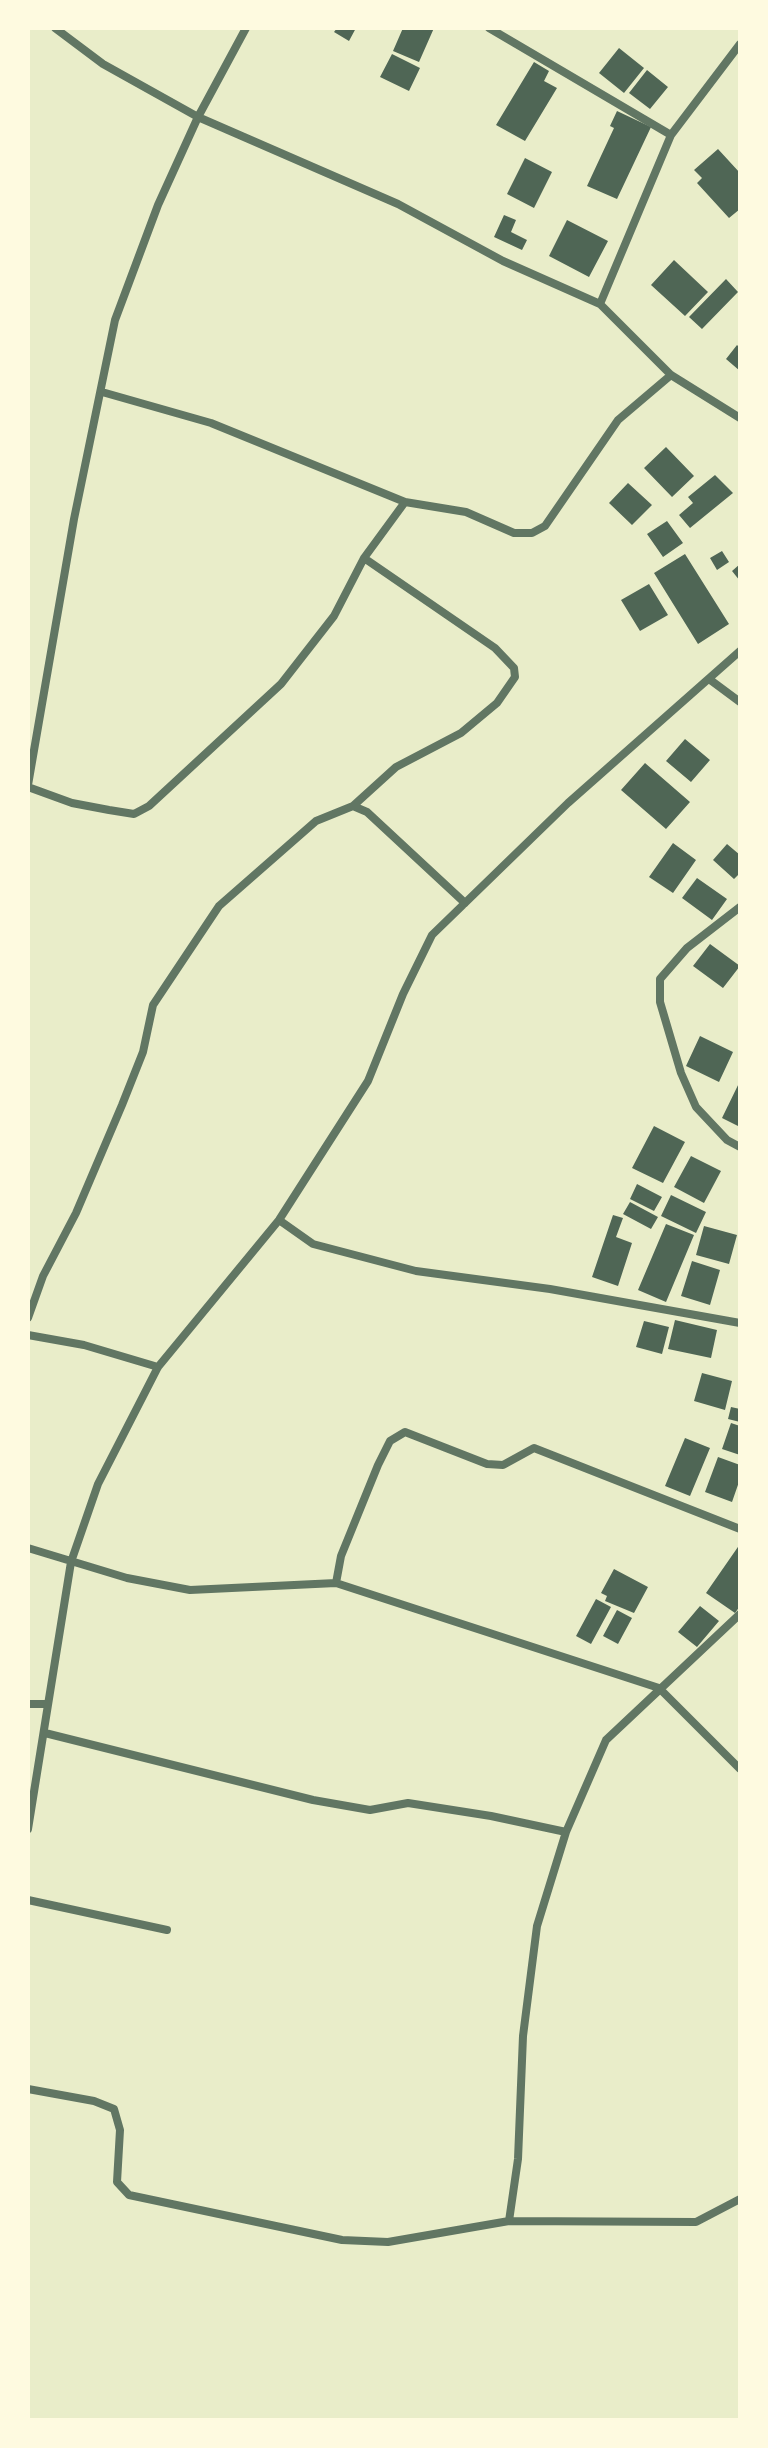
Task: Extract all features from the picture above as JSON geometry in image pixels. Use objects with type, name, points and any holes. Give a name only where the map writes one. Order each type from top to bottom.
[{"type":"street","points":[[55,28],[103,64],[198,117],[398,204],[503,261],[600,304],[671,375],[740,418]]},
{"type":"street","points":[[246,28],[198,117],[158,205],[115,320],[74,519],[28,786],[72,803],[109,810],[134,814],[149,806],[281,684],[334,616],[364,558],[405,502]]},
{"type":"street","points":[[489,28],[671,135]]},
{"type":"street","points":[[600,304],[671,135],[740,44]]},
{"type":"street","points":[[102,392],[211,423],[405,502],[466,512],[514,533],[532,533],[545,526],[618,420],[671,375]]},
{"type":"street","points":[[28,1318],[43,1276],[76,1213],[122,1105],[143,1052],[153,1005],[219,906],[316,821],[353,806],[396,767],[461,733],[497,703],[515,677],[514,668],[495,648],[364,558]]},
{"type":"street","points":[[28,1829],[71,1562],[98,1484],[158,1367],[279,1220],[368,1081],[403,994],[432,935],[568,803],[740,651]]},
{"type":"street","points":[[709,679],[740,702]]},
{"type":"street","points":[[353,806],[367,812],[465,903]]},
{"type":"street","points":[[740,907],[687,948],[660,979],[660,1002],[681,1073],[696,1107],[727,1140],[740,1147]]},
{"type":"street","points":[[279,1220],[313,1244],[416,1271],[550,1289],[740,1323]]},
{"type":"street","points":[[28,1335],[84,1345],[158,1367]]},
{"type":"street","points":[[336,1583],[341,1556],[378,1465],[390,1441],[405,1432],[487,1464],[503,1465],[534,1448],[740,1529]]},
{"type":"street","points":[[28,1548],[127,1578],[190,1590],[336,1583],[659,1688],[740,1769]]},
{"type":"street","points":[[509,2221],[518,2159],[523,2036],[537,1926],[566,1832],[606,1740],[740,1614]]},
{"type":"street","points":[[28,1704],[47,1704]]},
{"type":"street","points":[[45,1733],[313,1800],[370,1810],[408,1803],[566,1832]]},
{"type":"street","points":[[28,1900],[167,1930]]},
{"type":"street","points":[[28,2089],[94,2101],[114,2109],[120,2130],[117,2182],[129,2195],[342,2240],[388,2242],[509,2221],[696,2222],[740,2199]]},
{"type":"building","points":[[337,28],[356,28],[349,41],[334,32]]},
{"type":"building","points":[[403,28],[434,28],[419,62],[393,51]]},
{"type":"building","points":[[619,48],[644,68],[624,93],[599,73]]},
{"type":"building","points":[[392,54],[420,68],[409,91],[380,77]]},
{"type":"building","points":[[534,62],[549,71],[544,81],[557,88],[525,141],[496,125]]},
{"type":"building","points":[[647,70],[668,87],[650,109],[629,93]]},
{"type":"building","points":[[617,111],[651,127],[617,199],[587,186],[614,128],[610,126]]},
{"type":"building","points":[[718,149],[740,173],[740,209],[729,218],[697,183],[702,178],[694,170]]},
{"type":"building","points":[[525,158],[552,172],[534,208],[507,194]]},
{"type":"building","points":[[504,215],[516,220],[511,232],[527,240],[522,250],[494,237]]},
{"type":"building","points":[[567,220],[608,241],[589,277],[549,256]]},
{"type":"building","points":[[674,260],[708,292],[685,316],[651,285]]},
{"type":"building","points":[[726,279],[738,292],[702,329],[689,317]]},
{"type":"building","points":[[737,345],[740,348],[740,371],[726,359]]},
{"type":"building","points":[[666,447],[694,476],[672,497],[644,468]]},
{"type":"building","points":[[715,475],[733,493],[690,528],[679,515],[693,503],[688,497]]},
{"type":"building","points":[[628,483],[652,505],[632,525],[609,503]]},
{"type":"building","points":[[667,521],[683,543],[663,557],[647,534]]},
{"type":"building","points":[[722,551],[729,562],[717,570],[710,558]]},
{"type":"building","points":[[685,554],[729,624],[698,644],[654,573]]},
{"type":"building","points":[[740,564],[740,581],[732,571]]},
{"type":"building","points":[[649,584],[668,615],[640,631],[621,600]]},
{"type":"building","points":[[685,739],[710,760],[691,782],[666,761]]},
{"type":"building","points":[[645,763],[690,802],[666,829],[621,790]]},
{"type":"building","points":[[673,843],[696,860],[673,893],[649,877]]},
{"type":"building","points":[[727,844],[740,855],[740,873],[734,879],[713,860]]},
{"type":"building","points":[[697,878],[727,899],[712,920],[682,898]]},
{"type":"building","points":[[710,944],[740,966],[723,988],[693,966]]},
{"type":"building","points":[[700,1036],[733,1052],[719,1082],[686,1066]]},
{"type":"building","points":[[740,1081],[740,1127],[722,1118]]},
{"type":"building","points":[[654,1126],[685,1142],[663,1183],[632,1168]]},
{"type":"building","points":[[691,1156],[721,1171],[704,1203],[674,1187]]},
{"type":"building","points":[[637,1184],[662,1197],[654,1211],[630,1199]]},
{"type":"building","points":[[671,1195],[706,1212],[696,1233],[661,1216]]},
{"type":"building","points":[[630,1202],[658,1217],[651,1229],[623,1214]]},
{"type":"building","points":[[613,1215],[623,1218],[616,1237],[632,1243],[618,1286],[592,1277]]},
{"type":"building","points":[[666,1224],[694,1235],[666,1302],[638,1290]]},
{"type":"building","points":[[704,1226],[737,1235],[729,1264],[696,1255]]},
{"type":"building","points":[[692,1261],[720,1270],[710,1305],[681,1296]]},
{"type":"building","points":[[675,1320],[717,1330],[711,1358],[668,1349]]},
{"type":"building","points":[[644,1321],[669,1327],[662,1354],[636,1347]]},
{"type":"building","points":[[702,1373],[732,1381],[725,1410],[694,1401]]},
{"type":"building","points":[[731,1407],[740,1409],[740,1422],[728,1419]]},
{"type":"building","points":[[731,1423],[740,1426],[740,1455],[722,1449]]},
{"type":"building","points":[[685,1438],[710,1448],[690,1496],[665,1486]]},
{"type":"building","points":[[718,1457],[740,1465],[740,1479],[732,1502],[705,1492]]},
{"type":"building","points":[[740,1544],[740,1606],[735,1613],[706,1593]]},
{"type":"building","points":[[614,1569],[648,1587],[634,1613],[605,1601],[607,1596],[601,1593]]},
{"type":"building","points":[[596,1599],[611,1607],[591,1644],[576,1636]]},
{"type":"building","points":[[700,1606],[719,1621],[697,1647],[678,1632]]},
{"type":"building","points":[[617,1610],[632,1618],[618,1644],[603,1636]]}]
